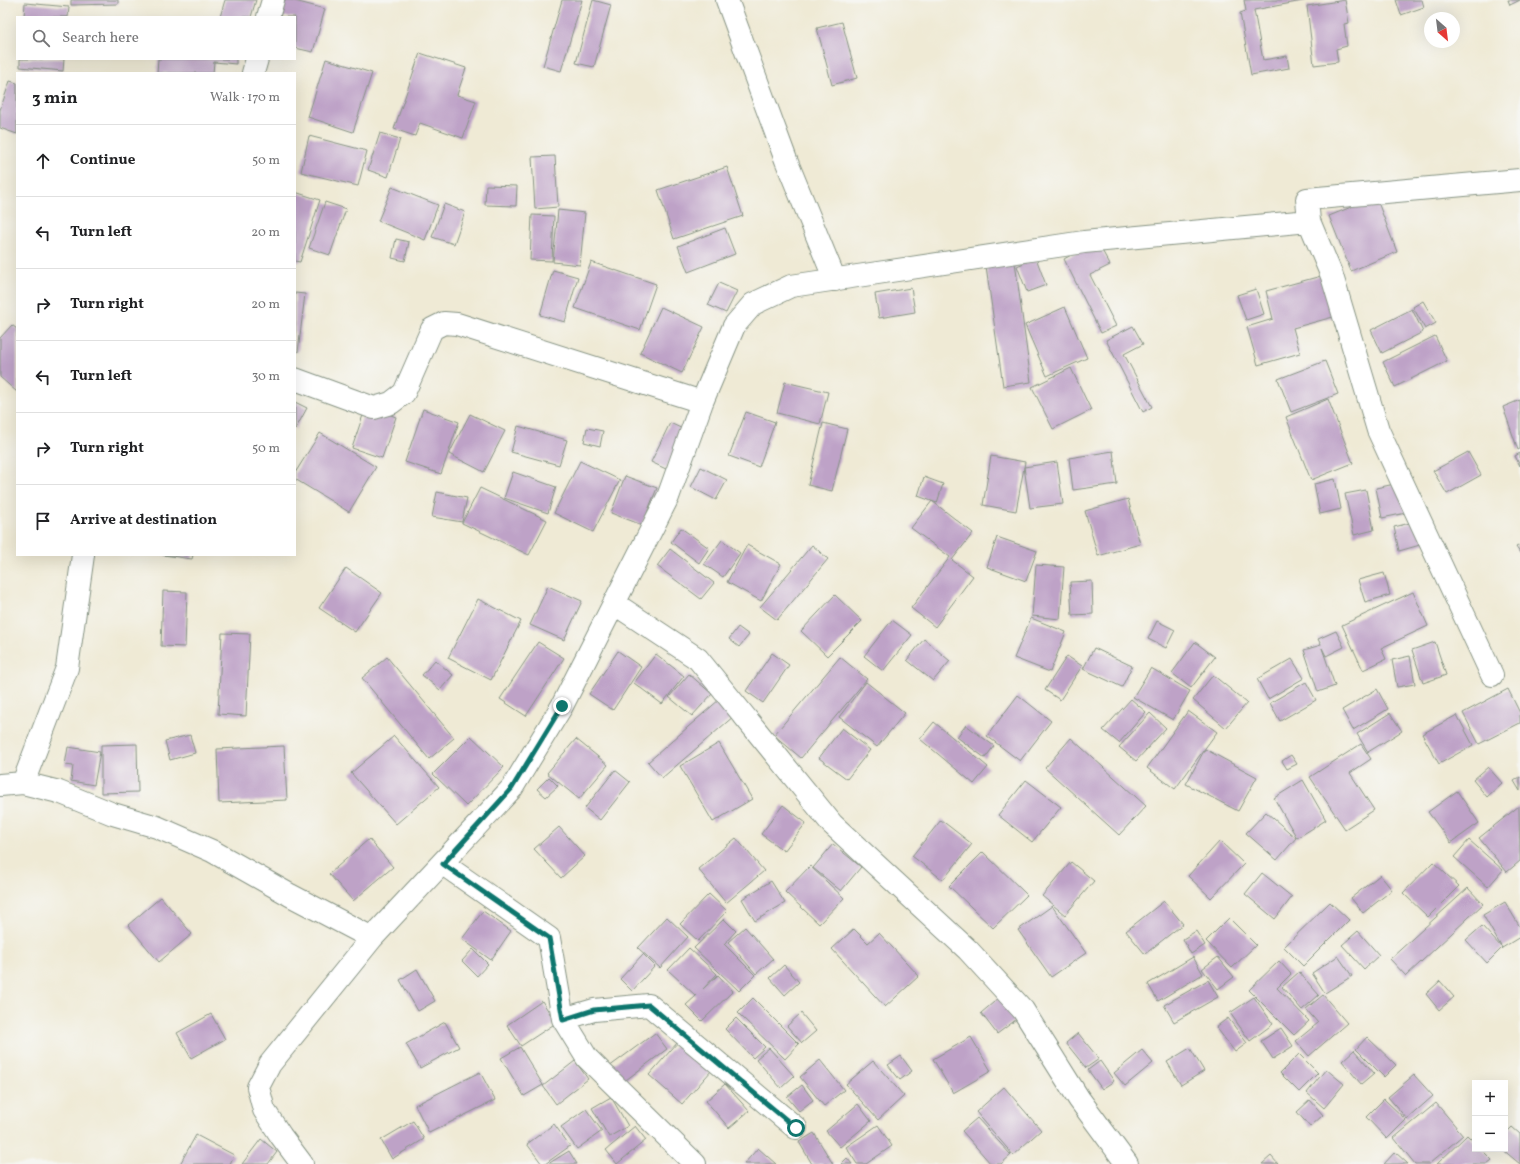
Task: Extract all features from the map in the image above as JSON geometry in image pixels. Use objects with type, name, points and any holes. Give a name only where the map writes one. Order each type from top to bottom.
[{"type":"street","points":[[268,16],[272,0]]},
{"type":"street","points":[[727,0],[786,160],[835,280]]},
{"type":"street","points":[[253,72],[257,60]]},
{"type":"street","points":[[1492,674],[1378,430],[1332,276],[1309,221],[1307,199],[1520,180]]},
{"type":"street","points":[[302,1164],[280,1136],[264,1110],[258,1087],[270,1064],[372,938],[443,864],[512,788],[562,706],[615,604],[668,497],[702,402],[734,326],[753,304],[791,286],[1084,242],[1309,221]]},
{"type":"street","points":[[296,379],[374,408],[392,403],[404,393],[432,329],[444,323],[456,324],[702,402]]},
{"type":"street","points":[[23,783],[67,668],[83,556]]},
{"type":"street","points":[[615,604],[698,659],[832,824],[968,950],[1023,1010],[1079,1099],[1127,1164]]},
{"type":"street","points":[[0,785],[23,783],[59,792],[113,814],[157,827],[212,851],[290,895],[372,938]]},
{"type":"street","points":[[443,864],[549,938],[563,1020],[588,1058],[695,1164]]},
{"type":"street","points":[[563,1020],[594,1010],[649,1005],[796,1128]]},
{"type":"building","points":[[71,0],[118,0],[118,4],[71,5]]},
{"type":"building","points":[[225,0],[256,0],[251,16],[220,16]]},
{"type":"building","points":[[284,0],[291,0],[325,9],[313,52],[296,48],[296,16],[280,16]]},
{"type":"building","points":[[562,0],[582,0],[561,71],[543,66]]},
{"type":"building","points":[[593,0],[611,5],[594,67],[576,63]]},
{"type":"building","points":[[1244,0],[1308,0],[1254,10],[1263,60],[1287,56],[1289,68],[1251,75],[1240,13],[1246,11]]},
{"type":"building","points":[[1345,0],[1349,23],[1344,24],[1347,46],[1336,49],[1338,62],[1314,65],[1307,6]]},
{"type":"building","points":[[1396,0],[1422,0],[1424,7],[1401,15]]},
{"type":"building","points":[[1508,0],[1520,0],[1510,5]]},
{"type":"building","points":[[25,3],[69,7],[68,16],[24,16]]},
{"type":"building","points":[[842,22],[857,78],[832,85],[817,28]]},
{"type":"building","points":[[420,53],[466,68],[457,95],[476,101],[463,138],[420,123],[415,136],[394,129]]},
{"type":"building","points":[[326,59],[372,73],[353,132],[308,117]]},
{"type":"building","points":[[20,60],[64,60],[63,71],[20,67]]},
{"type":"building","points":[[158,60],[236,60],[236,64],[214,62],[213,72],[157,72]]},
{"type":"building","points":[[10,81],[16,83],[16,134],[0,128],[0,110]]},
{"type":"building","points":[[380,133],[400,139],[388,177],[368,170]]},
{"type":"building","points":[[309,136],[367,151],[358,186],[301,172]]},
{"type":"building","points":[[555,156],[558,207],[535,209],[532,157]]},
{"type":"building","points":[[727,167],[743,216],[674,239],[658,190]]},
{"type":"building","points":[[486,185],[517,186],[516,206],[485,205]]},
{"type":"building","points":[[392,187],[438,205],[425,240],[378,221]]},
{"type":"building","points":[[296,192],[320,200],[300,262],[296,261]]},
{"type":"building","points":[[1376,197],[1397,252],[1351,271],[1329,216]]},
{"type":"building","points":[[325,202],[346,209],[330,255],[309,248]]},
{"type":"building","points":[[444,204],[465,212],[454,244],[432,237]]},
{"type":"building","points":[[558,210],[585,213],[580,265],[553,262]]},
{"type":"building","points":[[532,215],[554,216],[552,261],[530,260]]},
{"type":"building","points":[[725,228],[735,254],[688,272],[678,246]]},
{"type":"building","points":[[396,239],[409,242],[405,261],[392,258]]},
{"type":"building","points":[[1097,241],[1110,265],[1090,275],[1116,326],[1101,333],[1064,259]]},
{"type":"building","points":[[1036,258],[1046,285],[1027,292],[1017,266]]},
{"type":"building","points":[[591,262],[656,284],[640,330],[575,308]]},
{"type":"building","points":[[1015,262],[1031,382],[1003,386],[986,266]]},
{"type":"building","points":[[553,270],[578,277],[565,322],[540,315]]},
{"type":"building","points":[[1321,276],[1333,317],[1293,328],[1300,353],[1258,365],[1247,327],[1273,319],[1266,291]]},
{"type":"building","points":[[719,283],[737,291],[726,313],[708,305]]},
{"type":"building","points":[[911,288],[915,312],[879,318],[875,294]]},
{"type":"building","points":[[1256,289],[1264,314],[1246,320],[1237,295]]},
{"type":"building","points":[[296,293],[305,294],[298,352],[296,352]]},
{"type":"building","points":[[1423,301],[1436,323],[1425,329],[1413,307]]},
{"type":"building","points":[[661,307],[704,327],[682,373],[640,353]]},
{"type":"building","points":[[1065,307],[1087,358],[1047,376],[1025,325]]},
{"type":"building","points":[[1412,309],[1423,332],[1382,353],[1371,330]]},
{"type":"building","points":[[12,325],[16,328],[16,391],[0,377],[0,338]]},
{"type":"building","points":[[1133,326],[1143,344],[1124,354],[1152,407],[1143,412],[1106,340]]},
{"type":"building","points":[[1435,336],[1447,361],[1395,387],[1383,362]]},
{"type":"building","points":[[1325,361],[1338,394],[1291,412],[1278,379]]},
{"type":"building","points":[[1071,368],[1091,410],[1053,429],[1032,387]]},
{"type":"building","points":[[785,382],[828,392],[820,424],[777,413]]},
{"type":"building","points":[[1328,399],[1353,463],[1311,480],[1286,417]]},
{"type":"building","points":[[1520,400],[1520,449],[1518,450],[1503,407]]},
{"type":"building","points":[[296,402],[307,408],[296,428]]},
{"type":"building","points":[[366,406],[396,417],[382,458],[352,448]]},
{"type":"building","points":[[423,409],[459,422],[441,474],[405,462]]},
{"type":"building","points":[[746,412],[775,422],[759,467],[729,456]]},
{"type":"building","points":[[470,414],[505,431],[484,472],[449,454]]},
{"type":"building","points":[[670,423],[685,430],[666,469],[651,462]]},
{"type":"building","points":[[823,423],[847,429],[832,491],[808,485]]},
{"type":"building","points":[[518,426],[567,440],[559,465],[511,452]]},
{"type":"building","points":[[587,428],[603,431],[600,446],[584,442]]},
{"type":"building","points":[[320,433],[376,467],[349,512],[296,480],[296,471]]},
{"type":"building","points":[[1113,451],[1117,484],[1073,490],[1069,458]]},
{"type":"building","points":[[1468,452],[1481,475],[1447,494],[1433,471]]},
{"type":"building","points":[[1520,453],[1520,466],[1515,456]]},
{"type":"building","points":[[991,456],[1025,462],[1016,511],[983,505]]},
{"type":"building","points":[[580,461],[620,480],[593,532],[554,513]]},
{"type":"building","points":[[1057,462],[1063,504],[1030,508],[1024,467]]},
{"type":"building","points":[[701,467],[727,480],[716,500],[691,487]]},
{"type":"building","points":[[513,472],[556,487],[548,513],[504,498]]},
{"type":"building","points":[[625,476],[657,488],[642,525],[611,513]]},
{"type":"building","points":[[924,477],[943,484],[937,503],[918,496]]},
{"type":"building","points":[[1335,479],[1341,509],[1320,514],[1314,484]]},
{"type":"building","points":[[1404,482],[1411,512],[1382,518],[1376,488]]},
{"type":"building","points":[[480,488],[547,520],[529,555],[462,523]]},
{"type":"building","points":[[1366,490],[1374,530],[1354,535],[1345,494]]},
{"type":"building","points":[[437,492],[467,498],[462,522],[432,517]]},
{"type":"building","points":[[1128,499],[1140,544],[1098,556],[1085,511]]},
{"type":"building","points":[[932,501],[973,533],[952,560],[973,576],[935,627],[911,608],[950,557],[911,528]]},
{"type":"building","points":[[1422,520],[1427,543],[1399,551],[1394,527]]},
{"type":"building","points":[[681,528],[709,548],[699,563],[671,542]]},
{"type":"building","points":[[997,537],[1037,551],[1026,581],[987,567]]},
{"type":"building","points":[[722,540],[740,553],[723,577],[704,564]]},
{"type":"building","points":[[747,545],[781,564],[761,601],[727,582]]},
{"type":"building","points":[[812,545],[828,559],[777,620],[760,607]]},
{"type":"building","points":[[1520,545],[1520,553],[1516,547]]},
{"type":"building","points":[[670,549],[714,583],[701,599],[657,566]]},
{"type":"building","points":[[170,556],[193,556],[192,559]]},
{"type":"building","points":[[1036,565],[1064,567],[1060,619],[1032,616]]},
{"type":"building","points":[[346,568],[382,593],[355,632],[319,608]]},
{"type":"building","points":[[1384,573],[1390,595],[1365,602],[1358,580]]},
{"type":"building","points":[[1092,581],[1093,614],[1072,615],[1070,582]]},
{"type":"building","points":[[548,586],[582,601],[564,640],[530,625]]},
{"type":"building","points":[[163,591],[187,592],[185,647],[161,646]]},
{"type":"building","points":[[1413,592],[1428,626],[1381,648],[1386,659],[1363,670],[1342,625]]},
{"type":"building","points":[[835,595],[862,621],[827,656],[801,631]]},
{"type":"building","points":[[478,599],[521,621],[491,680],[448,658]]},
{"type":"building","points":[[1031,618],[1066,632],[1050,672],[1014,658]]},
{"type":"building","points":[[892,620],[912,635],[883,671],[864,656]]},
{"type":"building","points":[[1157,621],[1175,630],[1166,648],[1148,639]]},
{"type":"building","points":[[738,627],[749,635],[739,647],[729,639]]},
{"type":"building","points":[[1336,631],[1344,647],[1326,656],[1322,648],[1335,686],[1318,692],[1304,650],[1321,645],[1318,639]]},
{"type":"building","points":[[222,633],[250,634],[246,716],[218,714]]},
{"type":"building","points":[[924,639],[950,661],[933,681],[907,660]]},
{"type":"building","points":[[538,642],[564,658],[526,716],[500,699]]},
{"type":"building","points":[[1195,642],[1215,657],[1191,688],[1172,673]]},
{"type":"building","points":[[1435,642],[1446,675],[1423,683],[1412,650]]},
{"type":"building","points":[[1094,648],[1132,666],[1122,687],[1083,669]]},
{"type":"building","points":[[618,651],[641,667],[613,710],[589,694]]},
{"type":"building","points":[[772,653],[789,665],[763,703],[746,691]]},
{"type":"building","points":[[656,654],[684,676],[662,704],[634,683]]},
{"type":"building","points":[[1067,656],[1082,666],[1060,700],[1045,690]]},
{"type":"building","points":[[1410,656],[1415,684],[1397,687],[1392,660]]},
{"type":"building","points":[[387,657],[454,738],[429,759],[362,678]]},
{"type":"building","points":[[840,657],[867,679],[801,758],[774,735]]},
{"type":"building","points":[[1292,659],[1304,678],[1268,699],[1257,679]]},
{"type":"building","points":[[435,660],[453,675],[440,690],[422,675]]},
{"type":"building","points":[[1151,668],[1190,691],[1173,720],[1133,697]]},
{"type":"building","points":[[689,674],[712,694],[692,716],[669,697]]},
{"type":"building","points":[[1213,675],[1247,703],[1226,728],[1193,700]]},
{"type":"building","points":[[866,682],[905,713],[877,747],[839,717]]},
{"type":"building","points":[[1306,682],[1316,700],[1280,721],[1270,703]]},
{"type":"building","points":[[1377,689],[1388,709],[1353,730],[1342,710]]},
{"type":"building","points":[[1508,689],[1520,713],[1520,723],[1479,744],[1463,713]]},
{"type":"building","points":[[1018,695],[1051,721],[1020,761],[987,736]]},
{"type":"building","points":[[720,699],[734,716],[662,778],[648,762]]},
{"type":"building","points":[[1131,699],[1146,712],[1119,743],[1103,730]]},
{"type":"building","points":[[1188,711],[1217,732],[1175,789],[1147,768]]},
{"type":"building","points":[[1150,713],[1166,728],[1136,761],[1119,747]]},
{"type":"building","points":[[1390,713],[1402,731],[1368,752],[1357,734]]},
{"type":"building","points":[[1457,715],[1473,745],[1439,764],[1422,734]]},
{"type":"building","points":[[934,722],[988,767],[974,784],[920,739]]},
{"type":"building","points":[[966,725],[994,746],[985,758],[957,737]]},
{"type":"building","points":[[842,728],[870,750],[847,779],[819,758]]},
{"type":"building","points":[[190,735],[195,753],[170,760],[165,741]]},
{"type":"building","points":[[394,736],[439,787],[396,824],[351,773]]},
{"type":"building","points":[[471,736],[504,767],[466,806],[433,774]]},
{"type":"building","points":[[1071,738],[1146,806],[1119,835],[1045,768]]},
{"type":"building","points":[[576,739],[608,765],[579,799],[547,773]]},
{"type":"building","points":[[719,743],[752,799],[713,822],[680,766]]},
{"type":"building","points":[[137,744],[138,792],[101,793],[101,745]]},
{"type":"building","points":[[1361,744],[1371,759],[1350,773],[1374,810],[1345,829],[1310,777]]},
{"type":"building","points":[[284,746],[287,800],[219,803],[217,749]]},
{"type":"building","points":[[68,747],[100,752],[94,785],[71,781],[73,766],[65,765]]},
{"type":"building","points":[[1205,749],[1257,777],[1238,811],[1186,784]]},
{"type":"building","points":[[1291,755],[1297,764],[1287,769],[1282,761]]},
{"type":"building","points":[[1488,767],[1502,783],[1487,797],[1473,780]]},
{"type":"building","points":[[615,770],[630,782],[600,820],[585,808]]},
{"type":"building","points":[[549,777],[558,786],[546,797],[537,789]]},
{"type":"building","points":[[1520,777],[1520,791],[1514,781]]},
{"type":"building","points":[[1026,780],[1061,807],[1032,842],[998,815]]},
{"type":"building","points":[[1303,780],[1326,820],[1297,838],[1274,798]]},
{"type":"building","points":[[1457,791],[1479,823],[1451,843],[1428,812]]},
{"type":"building","points":[[783,805],[806,823],[784,851],[761,834]]},
{"type":"building","points":[[1519,806],[1520,861],[1507,872],[1479,838]]},
{"type":"building","points":[[1266,812],[1296,838],[1277,860],[1246,833]]},
{"type":"building","points":[[941,820],[972,844],[943,880],[912,856]]},
{"type":"building","points":[[559,827],[585,856],[561,878],[534,849]]},
{"type":"building","points":[[736,838],[764,871],[726,903],[698,869]]},
{"type":"building","points":[[369,839],[393,867],[353,901],[329,874]]},
{"type":"building","points":[[1469,840],[1503,870],[1488,887],[1454,857]]},
{"type":"building","points":[[1220,841],[1244,864],[1211,898],[1188,876]]},
{"type":"building","points":[[833,844],[861,867],[841,891],[813,868]]},
{"type":"building","points":[[983,852],[1027,895],[993,928],[949,886]]},
{"type":"building","points":[[1071,862],[1094,881],[1065,915],[1042,896]]},
{"type":"building","points":[[1433,862],[1459,886],[1428,917],[1403,893]]},
{"type":"building","points":[[810,866],[844,898],[819,924],[785,892]]},
{"type":"building","points":[[1262,873],[1292,897],[1275,919],[1245,894]]},
{"type":"building","points":[[1380,875],[1392,890],[1363,913],[1351,898]]},
{"type":"building","points":[[771,881],[785,903],[755,921],[742,899]]},
{"type":"building","points":[[1468,888],[1483,904],[1406,976],[1390,959]]},
{"type":"building","points":[[709,894],[727,911],[698,941],[680,924]]},
{"type":"building","points":[[161,897],[192,934],[159,962],[128,925]]},
{"type":"building","points":[[1164,901],[1183,924],[1145,954],[1126,931]]},
{"type":"building","points":[[1330,902],[1349,920],[1303,966],[1284,947]]},
{"type":"building","points":[[1505,902],[1520,927],[1520,937],[1502,948],[1483,915]]},
{"type":"building","points":[[1052,906],[1086,953],[1051,977],[1018,930]]},
{"type":"building","points":[[483,911],[511,931],[491,960],[462,939]]},
{"type":"building","points":[[667,917],[688,937],[660,968],[638,948]]},
{"type":"building","points":[[1229,918],[1256,945],[1232,968],[1206,941]]},
{"type":"building","points":[[724,919],[736,931],[724,944],[755,975],[739,991],[694,948]]},
{"type":"building","points":[[1482,926],[1502,948],[1487,963],[1466,940]]},
{"type":"building","points":[[745,927],[773,959],[756,974],[728,942]]},
{"type":"building","points":[[854,929],[868,943],[879,933],[919,976],[885,1007],[832,949]]},
{"type":"building","points":[[1196,931],[1205,945],[1191,954],[1183,939]]},
{"type":"building","points":[[1358,931],[1379,955],[1364,969],[1342,945]]},
{"type":"building","points":[[689,948],[717,974],[703,989],[718,975],[733,991],[702,1021],[686,1005],[696,996],[668,970]]},
{"type":"building","points":[[473,949],[488,964],[477,976],[462,961]]},
{"type":"building","points":[[643,954],[655,966],[632,991],[620,979]]},
{"type":"building","points":[[1338,956],[1352,976],[1325,993],[1312,973]]},
{"type":"building","points":[[1193,957],[1203,974],[1158,1001],[1148,984]]},
{"type":"building","points":[[1218,957],[1234,977],[1218,989],[1202,969]]},
{"type":"building","points":[[1279,961],[1291,974],[1277,988],[1309,1021],[1294,1035],[1249,990]]},
{"type":"building","points":[[784,965],[799,982],[785,995],[770,978]]},
{"type":"building","points":[[417,969],[435,1001],[418,1011],[400,980]]},
{"type":"building","points":[[1299,972],[1319,995],[1302,1010],[1282,987]]},
{"type":"building","points":[[1208,980],[1218,997],[1174,1022],[1164,1005]]},
{"type":"building","points":[[1440,981],[1454,997],[1439,1010],[1426,994]]},
{"type":"building","points":[[1323,995],[1347,1023],[1309,1056],[1296,1041],[1318,1023],[1306,1009]]},
{"type":"building","points":[[1000,997],[1017,1019],[997,1034],[981,1013]]},
{"type":"building","points":[[1254,997],[1273,1024],[1250,1041],[1230,1013]]},
{"type":"building","points":[[753,998],[799,1044],[785,1059],[738,1013]]},
{"type":"building","points":[[542,1001],[556,1023],[521,1046],[507,1025]]},
{"type":"building","points":[[801,1013],[816,1031],[802,1043],[787,1026]]},
{"type":"building","points":[[211,1014],[225,1039],[191,1058],[177,1033]]},
{"type":"building","points":[[736,1018],[765,1047],[753,1058],[725,1029]]},
{"type":"building","points":[[1228,1018],[1247,1043],[1235,1052],[1216,1027]]},
{"type":"building","points":[[445,1022],[459,1047],[420,1068],[406,1044]]},
{"type":"building","points":[[1281,1028],[1293,1046],[1273,1059],[1261,1041]]},
{"type":"building","points":[[655,1033],[667,1049],[622,1083],[609,1067]]},
{"type":"building","points":[[1078,1033],[1099,1059],[1086,1068],[1066,1043]]},
{"type":"building","points":[[971,1037],[991,1071],[953,1093],[933,1059]]},
{"type":"building","points":[[1367,1037],[1396,1065],[1384,1077],[1356,1049]]},
{"type":"building","points":[[678,1042],[712,1070],[682,1104],[649,1075]]},
{"type":"building","points":[[520,1047],[543,1085],[524,1096],[501,1058]]},
{"type":"building","points":[[769,1048],[794,1076],[781,1088],[756,1059]]},
{"type":"building","points":[[1190,1048],[1204,1071],[1181,1085],[1167,1062]]},
{"type":"building","points":[[1142,1050],[1153,1063],[1125,1086],[1114,1073]]},
{"type":"building","points":[[1354,1050],[1374,1073],[1361,1084],[1342,1061]]},
{"type":"building","points":[[1299,1054],[1318,1073],[1299,1092],[1280,1073]]},
{"type":"building","points":[[901,1056],[912,1071],[900,1080],[888,1065]]},
{"type":"building","points":[[820,1060],[844,1090],[824,1106],[800,1077]]},
{"type":"building","points":[[575,1061],[588,1079],[556,1104],[543,1086]]},
{"type":"building","points":[[873,1061],[904,1096],[878,1120],[846,1084]]},
{"type":"building","points":[[1100,1061],[1114,1081],[1102,1089],[1088,1070]]},
{"type":"building","points":[[1326,1069],[1344,1084],[1324,1108],[1307,1093]]},
{"type":"building","points":[[480,1072],[495,1100],[429,1133],[415,1105]]},
{"type":"building","points":[[1414,1075],[1433,1096],[1407,1119],[1388,1097]]},
{"type":"building","points":[[725,1084],[749,1111],[729,1128],[706,1101]]},
{"type":"building","points":[[802,1085],[813,1100],[799,1111],[787,1097]]},
{"type":"building","points":[[1004,1087],[1041,1130],[1013,1155],[976,1112]]},
{"type":"building","points":[[611,1097],[628,1126],[609,1137],[592,1108]]},
{"type":"building","points":[[1384,1099],[1406,1120],[1387,1139],[1366,1117]]},
{"type":"building","points":[[1310,1100],[1323,1115],[1310,1127],[1297,1112]]},
{"type":"building","points":[[1436,1103],[1463,1135],[1429,1164],[1415,1164],[1394,1138]]},
{"type":"building","points":[[858,1104],[871,1121],[840,1147],[826,1131]]},
{"type":"building","points":[[586,1109],[602,1131],[577,1149],[561,1127]]},
{"type":"building","points":[[977,1118],[1011,1155],[1001,1164],[991,1164],[962,1131]]},
{"type":"building","points":[[413,1121],[424,1139],[392,1159],[381,1140]]},
{"type":"building","points":[[554,1124],[570,1146],[545,1164],[542,1164],[527,1144]]},
{"type":"building","points":[[878,1125],[892,1146],[866,1164],[857,1164],[846,1147]]},
{"type":"building","points":[[635,1126],[646,1140],[617,1164],[606,1150]]},
{"type":"building","points":[[1512,1127],[1520,1134],[1520,1164],[1506,1152],[1508,1152],[1508,1131]]},
{"type":"building","points":[[814,1133],[833,1164],[812,1164],[799,1142]]},
{"type":"building","points":[[196,1135],[234,1155],[230,1164],[180,1164]]},
{"type":"building","points":[[1467,1135],[1472,1140],[1472,1152],[1484,1152],[1492,1160],[1487,1164],[1437,1164]]},
{"type":"building","points":[[261,1139],[277,1152],[268,1164],[242,1164]]},
{"type":"building","points":[[758,1148],[776,1164],[744,1164]]},
{"type":"building","points":[[569,1151],[577,1164],[548,1164]]},
{"type":"building","points":[[1395,1152],[1408,1164],[1384,1164]]},
{"type":"building","points":[[1271,1156],[1278,1164],[1262,1164]]},
{"type":"building","points":[[847,1158],[852,1164],[841,1164]]},
{"type":"route","points":[[562,706],[512,788],[443,864],[549,938],[563,1020],[594,1010],[649,1005],[796,1128]]}]
